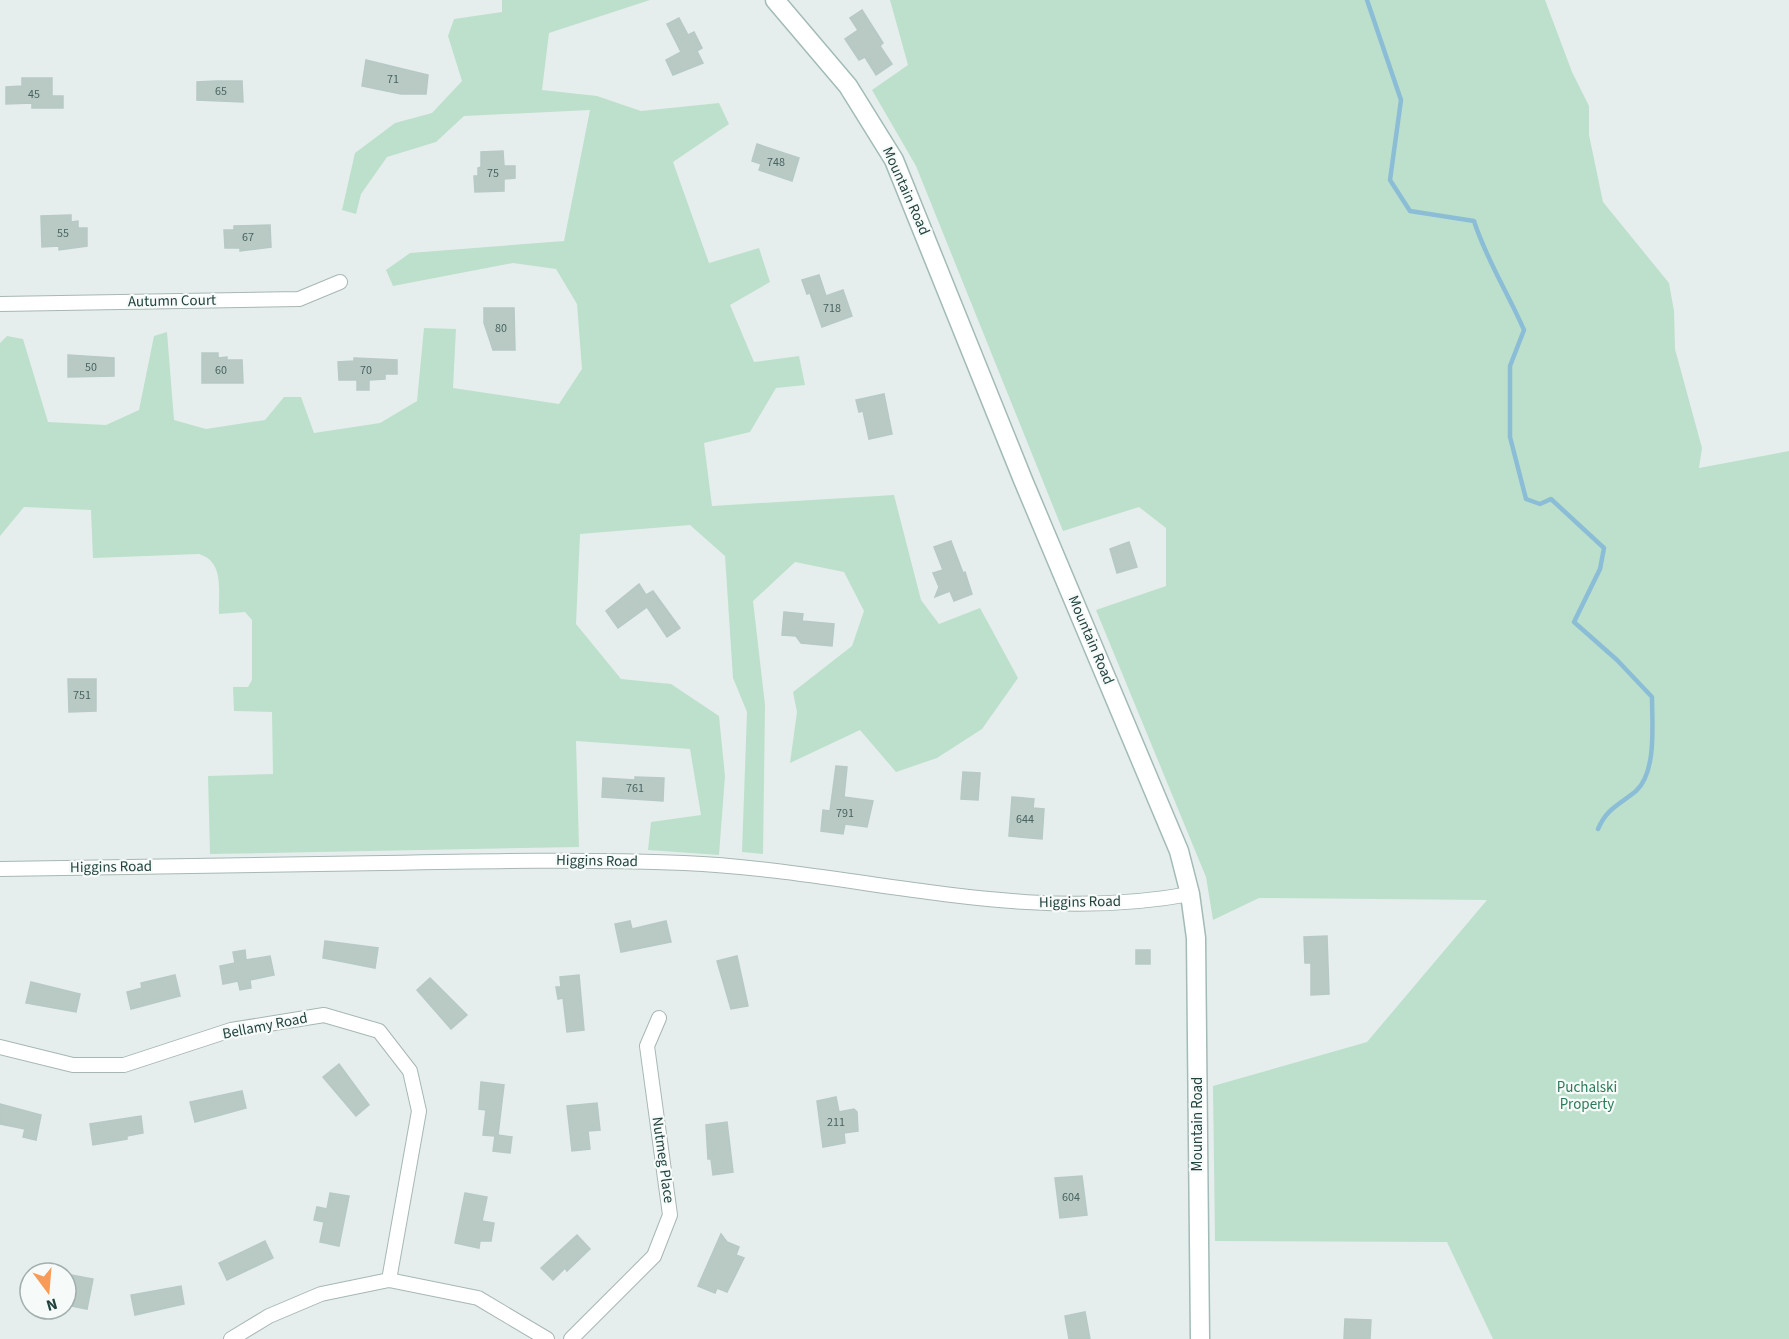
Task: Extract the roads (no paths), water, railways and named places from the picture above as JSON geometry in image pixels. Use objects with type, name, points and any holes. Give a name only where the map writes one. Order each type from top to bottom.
[{"type":"main road","name":"Mountain Road","points":[[775,0],[848,86],[894,160],[1023,480],[1164,811],[1191,894],[1197,981],[1200,1339]]},
{"type":"street","name":"Autumn Court","points":[[0,304],[299,299],[340,282]]},
{"type":"street","name":"Higgins Road","points":[[0,869],[576,860],[687,863],[987,899],[1047,903],[1129,901],[1191,894]]},
{"type":"street","name":"Bellamy Road","points":[[0,1047],[73,1065],[124,1065],[231,1030],[324,1015],[379,1031],[410,1071],[419,1111],[389,1280]]},
{"type":"street","name":"Nutmeg Place","points":[[571,1339],[654,1256],[670,1215],[647,1046],[659,1018]]},
{"type":"street","points":[[231,1339],[269,1316],[321,1294],[389,1280],[478,1298],[547,1339]]},
{"type":"waterway","points":[[1367,0],[1401,100],[1390,180],[1410,211],[1474,221],[1524,330],[1510,366],[1510,437],[1526,499],[1540,504],[1551,499],[1604,548],[1600,569],[1574,622],[1617,660],[1652,697],[1652,747],[1643,783],[1609,811],[1598,829]]},
{"type":"park label","name":"Puchalski Property","points":[[1587,1096]]}]
